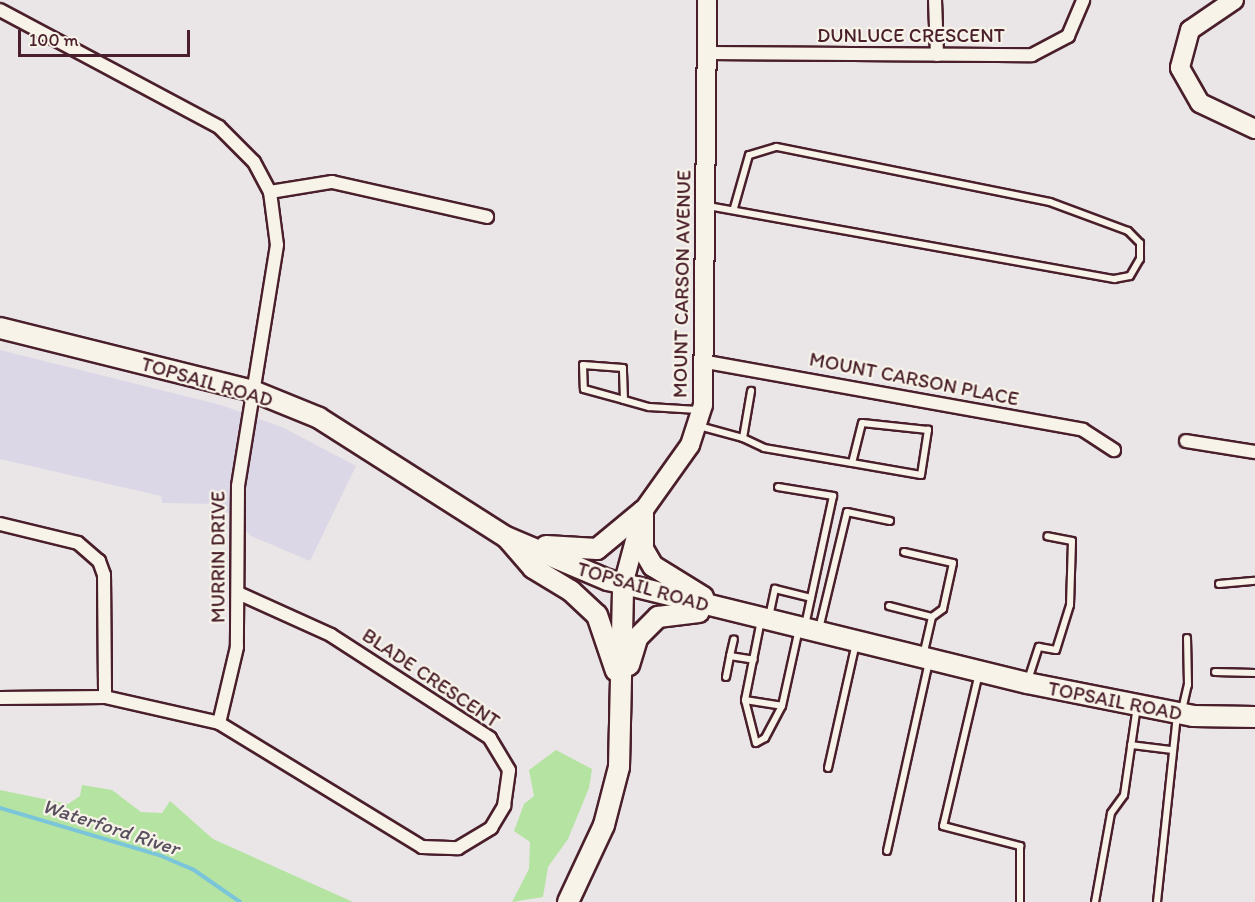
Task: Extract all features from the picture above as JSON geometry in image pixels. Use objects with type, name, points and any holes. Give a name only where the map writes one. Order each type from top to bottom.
[{"type":"main road","name":"MOUNT CARSON AVENUE","points":[[623,585],[644,511],[681,461],[700,418],[708,53],[707,0]]},
{"type":"main road","points":[[1234,0],[1190,30],[1179,68],[1200,103],[1255,129]]},
{"type":"main road","name":"TOPSAIL ROAD","points":[[0,328],[253,391],[358,440],[506,537],[623,585],[926,660],[1137,706],[1179,713],[1255,717]]},
{"type":"main road","points":[[506,537],[564,551],[597,549],[644,511]]},
{"type":"main road","points":[[644,511],[643,549],[653,566],[733,613]]},
{"type":"main road","points":[[506,537],[533,568],[571,591],[597,615],[622,693]]},
{"type":"main road","points":[[568,902],[604,825],[619,767],[623,585]]},
{"type":"main road","points":[[622,693],[638,638],[658,617],[733,613]]},
{"type":"street","points":[[935,0],[937,55]]},
{"type":"street","name":"DUNLUCE CRESCENT","points":[[708,53],[937,55],[1040,53],[1073,30],[1083,0]]},
{"type":"street","points":[[0,10],[219,128],[254,162],[270,192],[332,182],[487,218]]},
{"type":"street","name":"MURRIN DRIVE","points":[[219,723],[237,647],[238,486],[277,245],[270,192]]},
{"type":"street","name":"MOUNT CARSON PLACE","points":[[701,361],[1083,430],[1114,450]]},
{"type":"street","points":[[1186,441],[1255,452]]},
{"type":"street","points":[[0,524],[78,543],[99,561],[104,575],[105,697]]},
{"type":"street","name":"BLADE CRESCENT","points":[[0,698],[105,697],[219,723],[422,847],[446,850],[471,843],[491,828],[504,806],[509,770],[498,747],[481,730],[331,635],[238,593]]},
{"type":"lane","points":[[705,206],[734,208],[1114,279],[1130,276],[1140,259],[1140,243],[1128,231],[1050,202],[776,147],[749,155],[734,208]]},
{"type":"lane","points":[[624,400],[623,368],[583,365],[584,389],[624,400],[700,418],[764,448],[852,464],[921,475],[928,430],[862,423],[852,464]]},
{"type":"lane","points":[[743,438],[752,391]]},
{"type":"lane","points":[[778,487],[833,496],[811,598],[807,630]]},
{"type":"lane","points":[[811,598],[775,589],[745,700],[756,743],[765,738],[782,706],[847,512],[890,521]]},
{"type":"lane","points":[[1027,683],[1038,647],[1056,650],[1070,605],[1072,541],[1047,536]]},
{"type":"lane","points":[[887,851],[926,660],[932,617],[943,609],[953,562],[904,552]]},
{"type":"lane","points":[[1219,584],[1255,581]]},
{"type":"lane","points":[[889,606],[932,617]]},
{"type":"lane","points":[[1157,902],[1172,750],[1179,713],[1188,685],[1187,638]]},
{"type":"lane","points":[[726,677],[734,639]]},
{"type":"lane","points":[[828,768],[856,642]]},
{"type":"lane","points":[[730,656],[754,660]]},
{"type":"lane","points":[[979,672],[943,826],[1020,846],[1020,902]]},
{"type":"lane","points":[[1215,672],[1255,673]]},
{"type":"lane","points":[[745,700],[782,706]]},
{"type":"lane","points":[[1095,902],[1111,813],[1124,795],[1137,706]]},
{"type":"lane","points":[[1131,745],[1172,750]]},
{"type":"shaded area","points":[[0,350],[221,405],[284,428],[356,466],[310,561],[251,536],[219,504],[162,503],[161,496],[0,459]]},
{"type":"green space","points":[[556,750],[592,769],[589,788],[568,839],[548,867],[543,897],[512,902],[529,869],[530,842],[514,831],[524,804],[534,796],[529,770]]},
{"type":"green space","points":[[82,785],[112,790],[141,812],[162,813],[170,801],[213,839],[353,902],[0,902],[0,790],[68,804],[80,796]]},
{"type":"waterway","name":"Waterford River","points":[[0,808],[159,855],[194,870],[240,902]]}]
